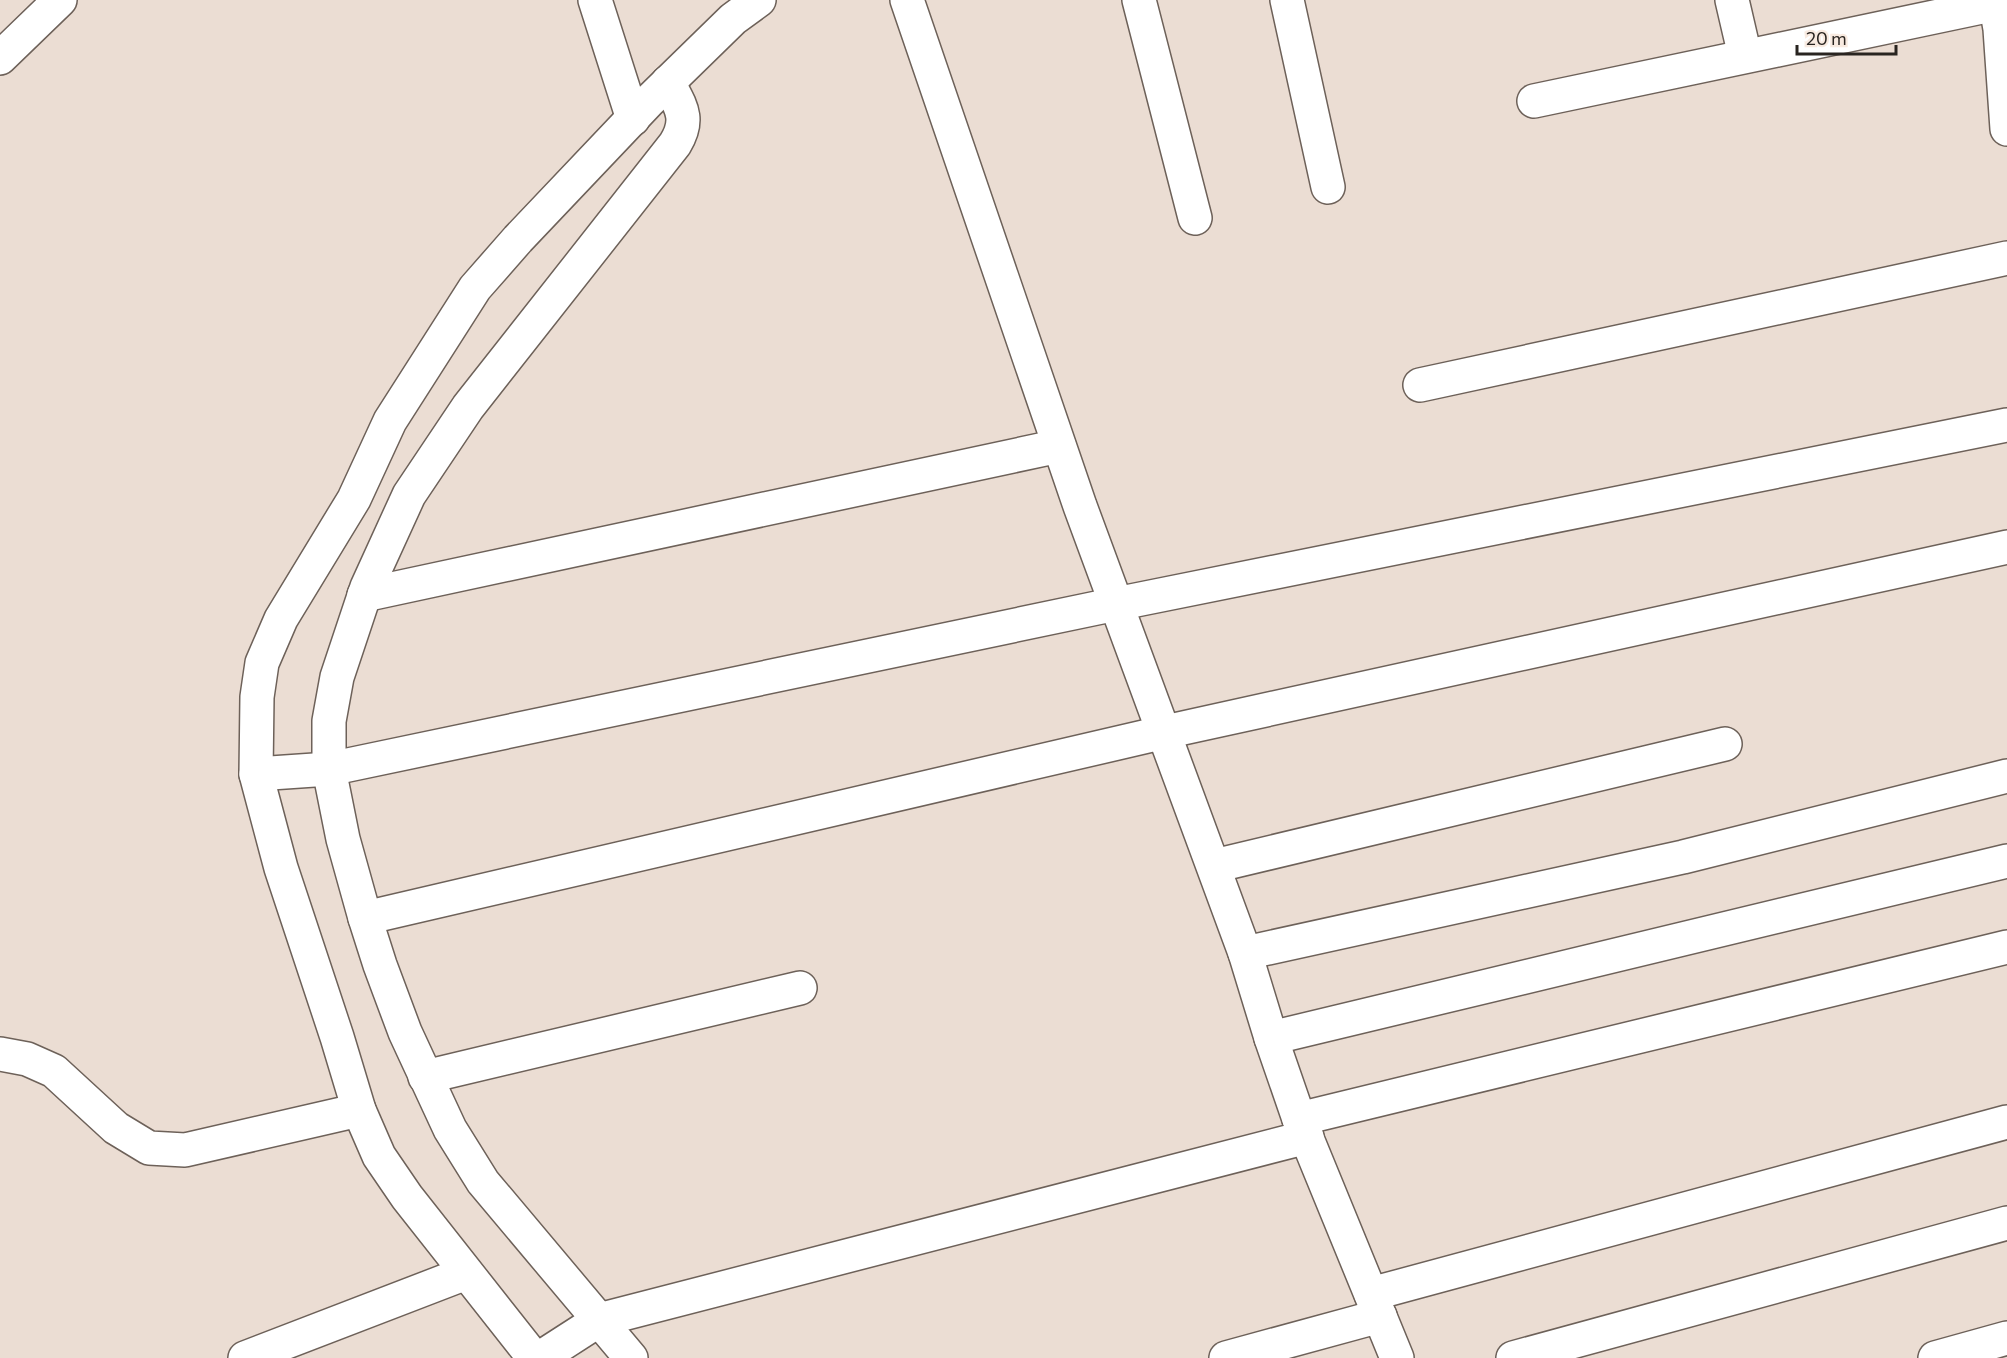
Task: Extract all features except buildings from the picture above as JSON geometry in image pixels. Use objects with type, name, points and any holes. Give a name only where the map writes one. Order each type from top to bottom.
[{"type":"street","points":[[0,58],[60,0]]},
{"type":"street","points":[[596,0],[633,119]]},
{"type":"street","points":[[534,1358],[407,1197],[379,1156],[358,1110],[344,1058],[281,868],[257,697],[262,663],[282,620],[354,499],[390,421],[475,288],[518,239],[668,82],[733,19],[759,0]]},
{"type":"street","points":[[907,0],[1059,446],[1214,866],[1303,1128],[1397,1358]]},
{"type":"street","points":[[1139,0],[1195,218]]},
{"type":"street","points":[[1287,0],[1328,187]]},
{"type":"street","points":[[1732,0],[1745,56]]},
{"type":"street","points":[[1534,101],[1996,2],[2007,129]]},
{"type":"street","points":[[631,1358],[483,1182],[450,1129],[425,1077],[380,965],[323,769],[329,721],[338,677],[364,595],[409,495],[468,407],[675,144],[683,131],[683,111],[668,82]]},
{"type":"street","points":[[1420,385],[2007,258]]},
{"type":"street","points":[[267,773],[323,769],[1116,604],[2007,425]]},
{"type":"street","points":[[364,595],[1059,446]]},
{"type":"street","points":[[365,918],[1165,732],[2007,547]]},
{"type":"street","points":[[1214,866],[1725,744]]},
{"type":"street","points":[[1245,953],[1683,857],[2007,776]]},
{"type":"street","points":[[1271,1038],[2007,861]]},
{"type":"street","points":[[540,1358],[599,1320],[1303,1128],[2007,947]]},
{"type":"street","points":[[425,1077],[800,988]]},
{"type":"street","points":[[0,1053],[27,1059],[54,1071],[116,1128],[149,1148],[184,1150],[358,1110]]},
{"type":"street","points":[[1226,1358],[1376,1305],[2007,1122]]},
{"type":"street","points":[[1513,1358],[2007,1223]]},
{"type":"street","points":[[245,1358],[466,1273]]},
{"type":"street","points":[[1935,1358],[2007,1338]]}]
